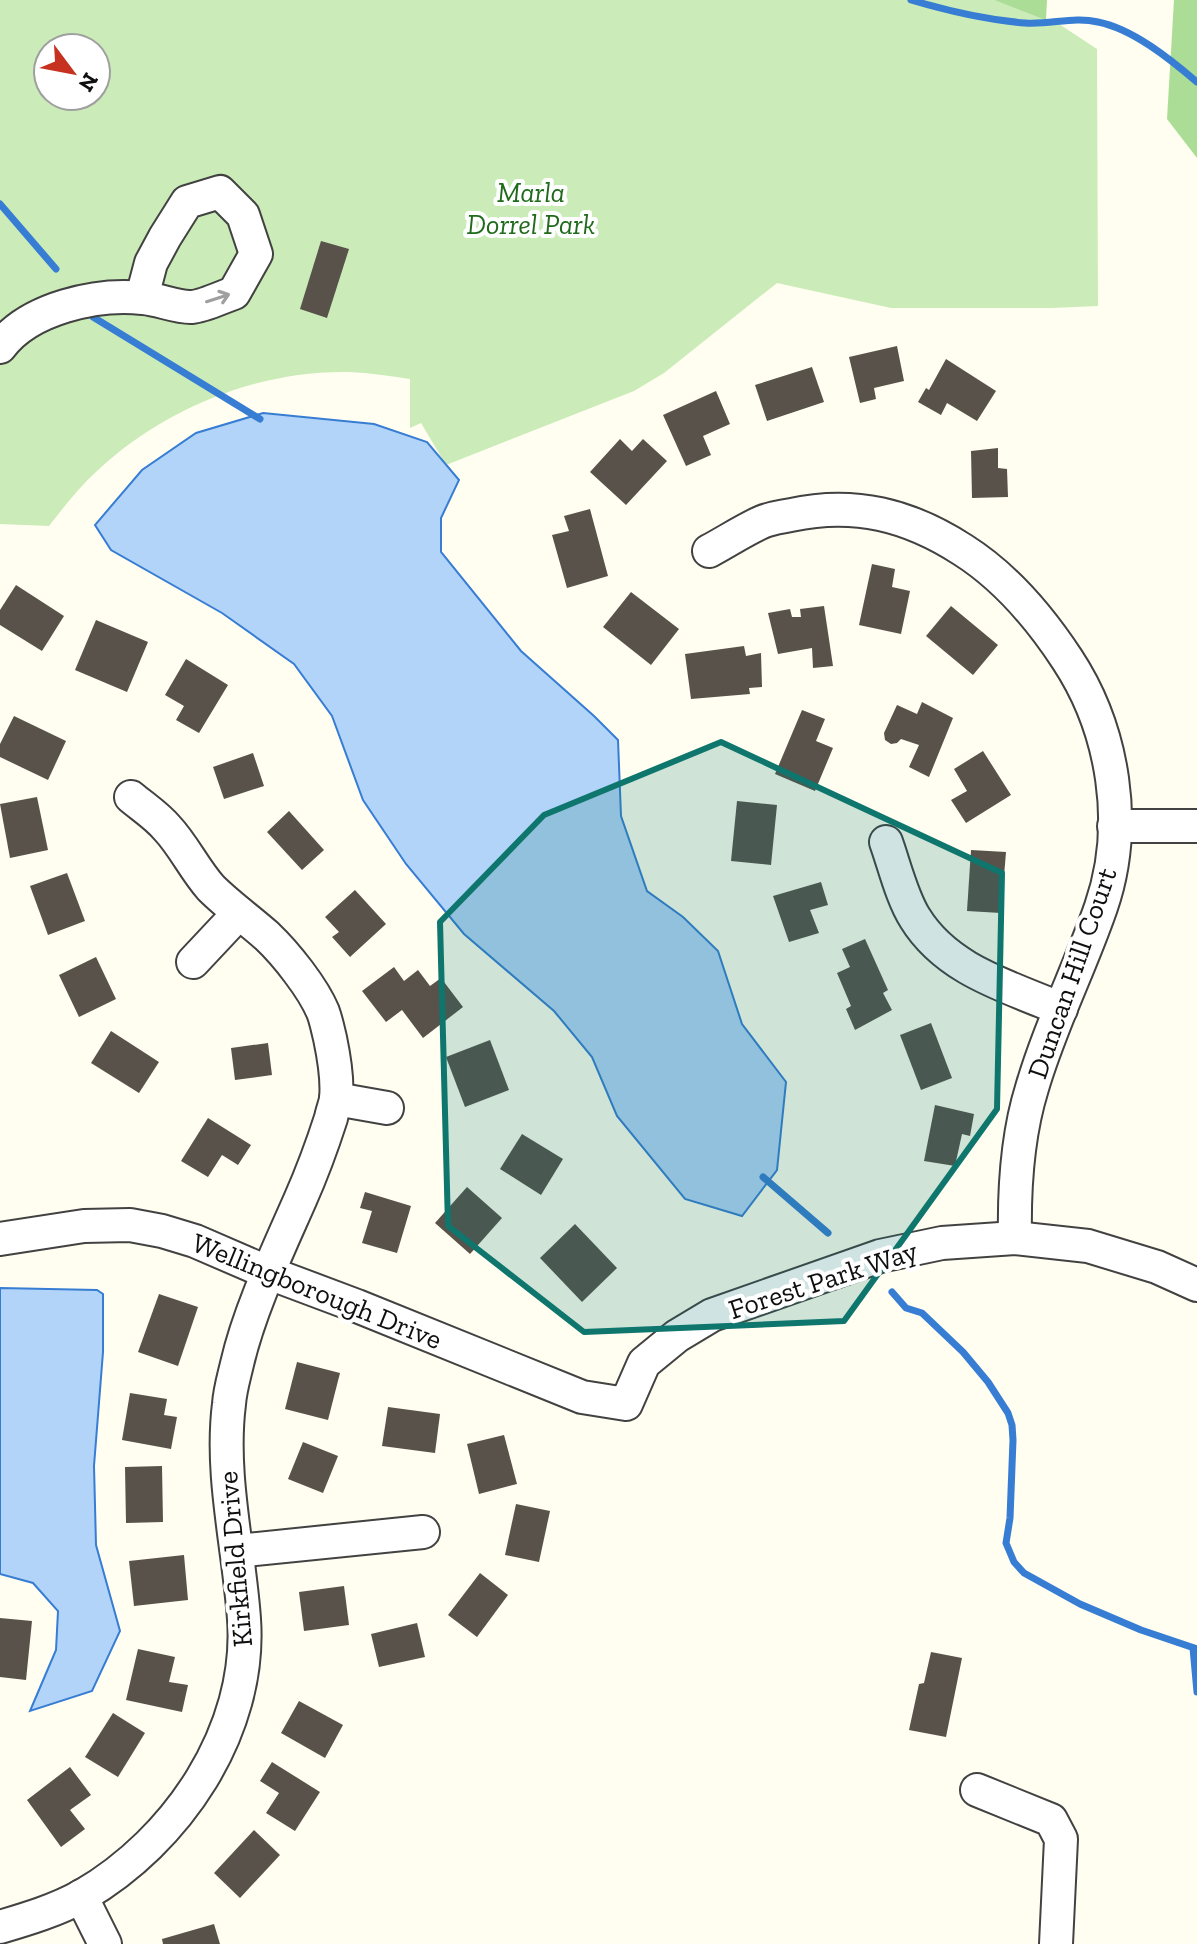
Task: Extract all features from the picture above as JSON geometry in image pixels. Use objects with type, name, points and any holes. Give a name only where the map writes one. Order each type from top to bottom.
[{"type":"street","points":[[0,347],[24,326],[50,311],[89,299],[142,297]]},
{"type":"street","name":"Duncan Hill Court","points":[[709,551],[763,522],[813,510],[860,509],[900,519],[944,537],[989,569],[1038,620],[1075,671],[1098,718],[1111,773],[1112,860],[1101,906],[1032,1088],[1022,1125],[1017,1164],[1015,1238]]},
{"type":"street","name":"Kirkfield Drive","points":[[0,1927],[41,1914],[81,1896],[118,1871],[151,1843],[189,1799],[224,1736],[238,1696],[244,1662],[244,1622],[226,1449],[229,1404],[238,1360],[269,1273],[310,1178],[336,1099],[335,1067],[323,1013],[307,983],[270,939],[212,889],[168,828],[131,797]]},
{"type":"street","points":[[1114,826],[1197,826]]},
{"type":"street","points":[[886,842],[914,917],[941,951],[977,974],[1061,1009]]},
{"type":"street","points":[[193,962],[239,913]]},
{"type":"street","points":[[336,1099],[387,1108]]},
{"type":"street","name":"Wellingborough Drive","points":[[0,1239],[84,1226],[130,1225],[162,1231],[195,1241],[582,1397],[626,1404]]},
{"type":"street","name":"Forest Park Way","points":[[626,1404],[644,1363],[677,1336],[712,1315],[880,1256],[942,1243],[1015,1238],[1088,1246],[1157,1267],[1197,1285]]},
{"type":"street","points":[[237,1551],[423,1532]]},
{"type":"street","points":[[977,1790],[1051,1820],[1061,1839],[1056,1944]]},
{"type":"street","points":[[81,1896],[105,1944]]},
{"type":"highlighted area","points":[[721,742],[1002,873],[997,1109],[844,1321],[584,1332],[448,1226],[440,922],[544,815]]},
{"type":"green space","name":"Marla Dorrel Park","points":[[0,0],[994,0],[1059,24],[1097,49],[1098,306],[891,308],[777,283],[664,373],[634,391],[446,465],[421,423],[410,428],[410,379],[349,372],[281,378],[214,398],[151,429],[90,477],[49,526],[0,524]]},
{"type":"green space","points":[[994,0],[1047,0],[1046,20]]},
{"type":"green space","points":[[1174,0],[1197,0],[1197,158],[1167,119]]},
{"type":"water","points":[[263,413],[374,424],[427,442],[459,480],[441,518],[441,552],[521,651],[618,740],[621,816],[647,891],[683,917],[718,951],[742,1024],[786,1082],[777,1170],[742,1216],[685,1199],[617,1116],[592,1057],[554,1011],[464,934],[406,864],[363,800],[332,716],[294,664],[222,613],[111,550],[95,525],[142,470],[196,433]]},
{"type":"water","points":[[0,1288],[97,1290],[103,1294],[103,1352],[94,1466],[96,1545],[120,1631],[92,1691],[30,1711],[56,1650],[58,1611],[33,1583],[0,1574]]},
{"type":"building","points":[[321,241],[349,249],[327,318],[300,309]]},
{"type":"building","points":[[897,346],[904,381],[874,388],[876,399],[860,403],[849,357]]},
{"type":"building","points":[[946,359],[996,391],[977,421],[947,403],[941,415],[918,402],[926,388],[929,390]]},
{"type":"building","points":[[812,367],[824,402],[767,421],[755,385]]},
{"type":"building","points":[[716,391],[730,424],[703,436],[711,455],[686,466],[663,415]]},
{"type":"building","points":[[620,439],[632,451],[643,439],[667,461],[626,505],[590,472]]},
{"type":"building","points":[[998,448],[998,468],[1007,469],[1008,497],[972,498],[971,451]]},
{"type":"building","points":[[590,509],[608,576],[567,588],[552,535],[569,531],[564,516]]},
{"type":"building","points":[[872,564],[895,569],[892,587],[910,591],[901,634],[859,625]]},
{"type":"building","points":[[16,585],[64,616],[42,651],[0,625],[0,610]]},
{"type":"building","points":[[631,592],[679,629],[651,665],[603,627]]},
{"type":"building","points":[[824,606],[833,666],[813,668],[812,648],[778,654],[768,613],[790,609],[792,617],[801,617],[800,609]]},
{"type":"building","points":[[951,606],[998,645],[973,675],[926,636]]},
{"type":"building","points":[[96,620],[148,642],[127,692],[75,670]]},
{"type":"building","points":[[744,646],[746,656],[761,653],[762,687],[749,688],[750,694],[691,699],[685,654]]},
{"type":"building","points":[[186,659],[228,685],[199,733],[176,720],[184,706],[165,695]]},
{"type":"building","points":[[922,702],[953,718],[929,777],[909,767],[919,745],[901,739],[891,744],[885,740],[884,733],[897,705],[917,714]]},
{"type":"building","points":[[802,710],[825,719],[816,741],[833,748],[815,791],[775,774]]},
{"type":"building","points":[[14,716],[66,741],[48,780],[0,757],[0,744]]},
{"type":"building","points":[[983,751],[1011,795],[966,823],[951,800],[967,791],[954,769]]},
{"type":"building","points":[[253,753],[264,786],[224,799],[213,767]]},
{"type":"building","points":[[37,797],[48,850],[10,858],[0,804]]},
{"type":"building","points":[[737,801],[777,805],[771,865],[731,861]]},
{"type":"building","points":[[289,811],[324,850],[302,870],[267,832]]},
{"type":"building","points":[[971,850],[1006,852],[1001,913],[967,911]]},
{"type":"building","points":[[67,873],[85,921],[48,935],[30,886]]},
{"type":"building","points":[[821,882],[828,905],[810,910],[819,933],[789,942],[773,896]]},
{"type":"building","points":[[355,890],[386,924],[350,957],[332,937],[339,932],[325,917]]},
{"type":"building","points":[[865,939],[888,990],[883,993],[892,1010],[855,1030],[846,1009],[851,1006],[837,973],[850,967],[842,949]]},
{"type":"building","points":[[96,957],[116,999],[79,1017],[59,975]]},
{"type":"building","points":[[394,967],[404,981],[418,970],[430,986],[441,978],[463,1007],[423,1038],[402,1010],[386,1022],[362,991]]},
{"type":"building","points":[[931,1023],[952,1078],[921,1090],[900,1035]]},
{"type":"building","points":[[111,1031],[159,1062],[139,1093],[91,1063]]},
{"type":"building","points":[[490,1040],[509,1090],[465,1107],[446,1057]]},
{"type":"building","points":[[268,1043],[272,1075],[235,1080],[231,1048]]},
{"type":"building","points":[[935,1105],[974,1114],[970,1136],[962,1134],[955,1166],[924,1161]]},
{"type":"building","points":[[208,1118],[251,1145],[238,1165],[222,1155],[208,1177],[181,1161]]},
{"type":"building","points":[[522,1134],[563,1159],[541,1195],[500,1169]]},
{"type":"building","points":[[467,1187],[502,1218],[470,1254],[435,1223]]},
{"type":"building","points":[[365,1192],[411,1206],[397,1253],[362,1243],[372,1211],[360,1208]]},
{"type":"building","points":[[575,1224],[617,1268],[582,1302],[540,1258]]},
{"type":"building","points":[[159,1294],[198,1307],[178,1366],[138,1352]]},
{"type":"building","points":[[297,1362],[340,1373],[328,1420],[285,1409]]},
{"type":"building","points":[[130,1393],[167,1399],[164,1415],[177,1417],[171,1449],[122,1440]]},
{"type":"building","points":[[388,1407],[440,1414],[435,1453],[382,1446]]},
{"type":"building","points":[[504,1435],[517,1484],[479,1494],[467,1444]]},
{"type":"building","points":[[303,1442],[338,1456],[323,1493],[288,1479]]},
{"type":"building","points":[[162,1466],[163,1522],[126,1523],[125,1467]]},
{"type":"building","points":[[516,1504],[550,1511],[539,1562],[505,1555]]},
{"type":"building","points":[[184,1555],[188,1600],[134,1606],[129,1561]]},
{"type":"building","points":[[480,1573],[508,1595],[477,1637],[448,1615]]},
{"type":"building","points":[[344,1586],[349,1625],[304,1631],[299,1592]]},
{"type":"building","points":[[0,1618],[32,1621],[26,1680],[0,1677]]},
{"type":"building","points":[[417,1623],[425,1657],[379,1667],[371,1634]]},
{"type":"building","points":[[138,1649],[175,1657],[169,1682],[188,1685],[182,1712],[126,1700]]},
{"type":"building","points":[[931,1652],[962,1658],[946,1737],[909,1730],[919,1684],[924,1683]]},
{"type":"building","points":[[299,1701],[343,1725],[325,1758],[281,1733]]},
{"type":"building","points":[[113,1713],[145,1733],[118,1777],[85,1757]]},
{"type":"building","points":[[272,1762],[320,1792],[295,1831],[266,1813],[279,1793],[260,1781]]},
{"type":"building","points":[[70,1767],[91,1795],[70,1810],[85,1829],[61,1847],[27,1800]]},
{"type":"building","points":[[254,1830],[280,1855],[240,1898],[214,1873]]},
{"type":"building","points":[[214,1924],[220,1944],[163,1944],[162,1939]]},
{"type":"waterway","points":[[911,0],[1011,22],[1098,22],[1124,31],[1150,46],[1197,82]]},
{"type":"waterway","points":[[0,204],[56,269]]},
{"type":"waterway","points":[[93,317],[260,419]]},
{"type":"waterway","points":[[763,1177],[828,1233]]},
{"type":"waterway","points":[[892,1292],[906,1308],[922,1313],[963,1352],[1008,1413],[1013,1440],[1006,1543],[1014,1562],[1024,1573],[1080,1604],[1197,1649]]},
{"type":"waterway","points":[[1193,1648],[1197,1692]]}]
